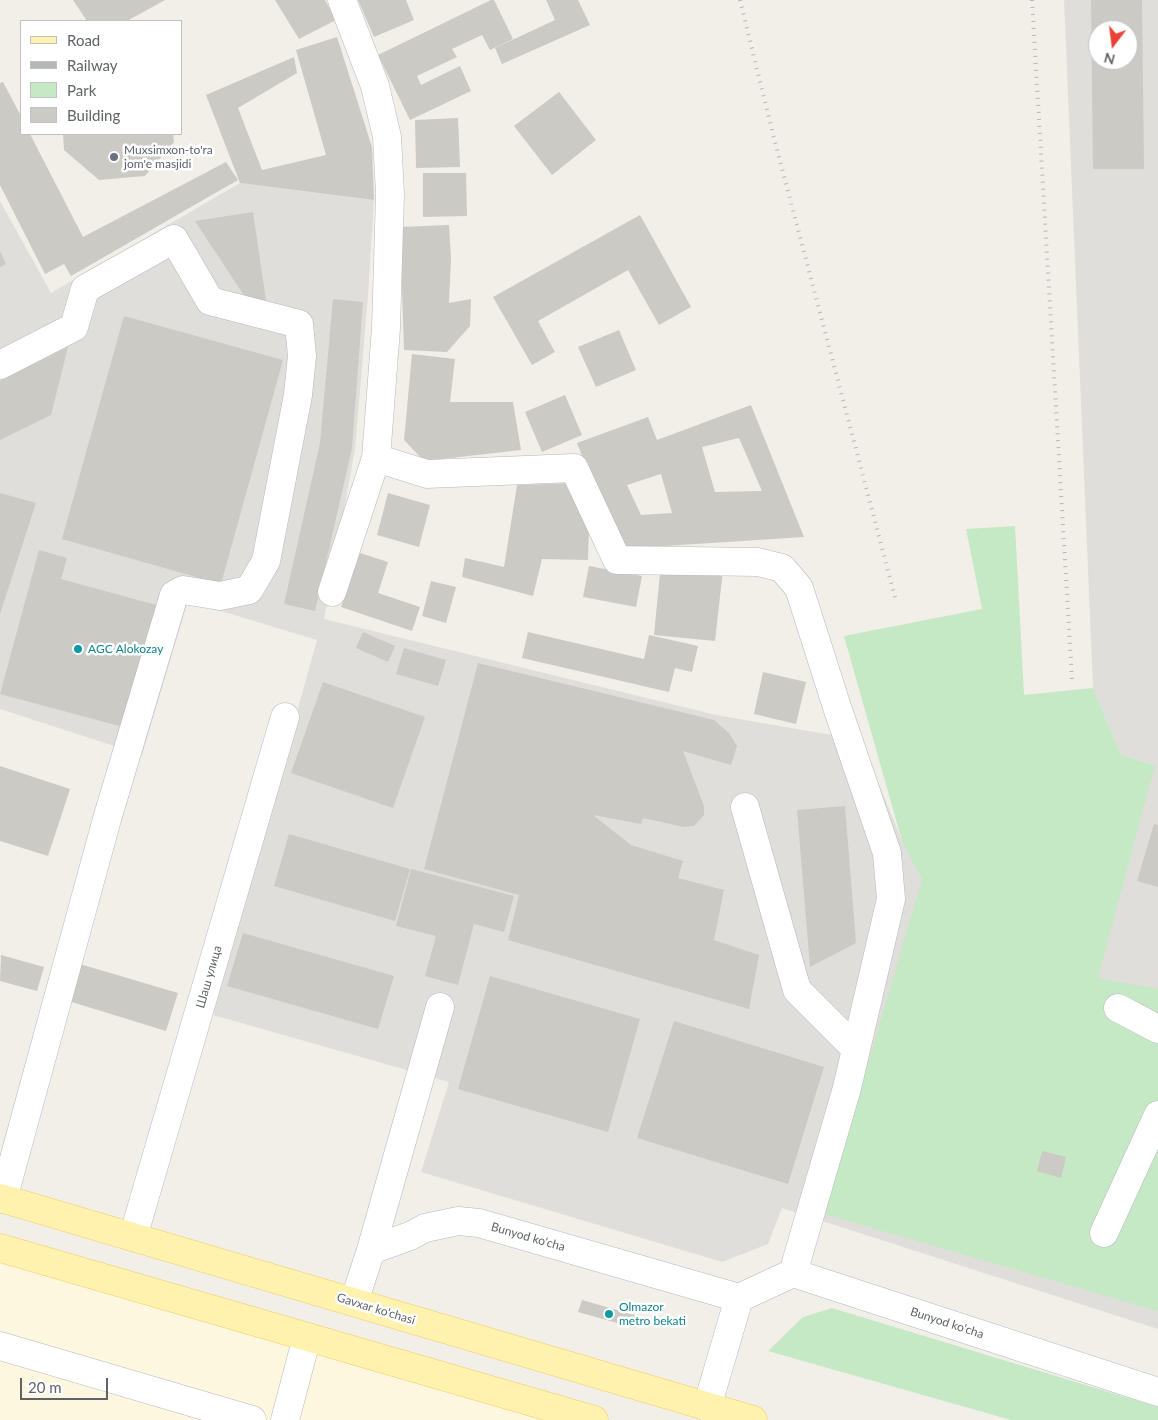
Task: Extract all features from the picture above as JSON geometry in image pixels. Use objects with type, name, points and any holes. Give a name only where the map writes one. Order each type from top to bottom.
[{"type":"main road","name":"Gavxar ko'chasi","points":[[2,1198],[354,1302],[706,1414],[753,1420]]},
{"type":"main road","points":[[0,1248],[594,1420]]},
{"type":"street","points":[[332,592],[376,458],[386,318],[390,194],[387,137],[375,86],[342,0]]},
{"type":"street","points":[[0,365],[74,327],[85,289],[174,239],[210,301],[299,324],[302,356],[298,395],[266,560],[249,590],[220,596],[183,590],[174,596],[107,819],[2,1198]]},
{"type":"street","points":[[376,458],[427,474],[574,468],[617,560],[758,562],[782,568],[800,588],[837,706],[887,854],[891,899],[847,1088],[793,1274],[739,1298],[706,1414]]},
{"type":"street","name":"Шаш улица","points":[[133,1237],[285,717]]},
{"type":"street","points":[[745,807],[797,990],[856,1049]]},
{"type":"street","points":[[354,1302],[371,1250],[440,1007]]},
{"type":"street","points":[[1118,1008],[1158,1029]]},
{"type":"street","points":[[1104,1233],[1158,1115]]},
{"type":"street","name":"Bunyod ko'cha","points":[[371,1250],[410,1236],[425,1228],[440,1224],[458,1221],[479,1223],[739,1298]]},
{"type":"street","name":"Bunyod ko'cha","points":[[793,1274],[1158,1392]]},
{"type":"street","points":[[285,1420],[307,1337]]},
{"type":"street","points":[[0,1346],[252,1420]]},
{"type":"shaded area","points":[[1064,0],[1158,0],[1158,1329],[782,1208],[768,1244],[722,1262],[421,1172],[449,1082],[213,1015],[317,640],[188,601],[142,755],[0,709],[0,201],[51,293],[240,183],[374,200],[355,449],[324,619],[716,715],[861,740],[902,841],[1155,765],[1121,755],[1093,688]]},
{"type":"shaded area","points":[[0,1248],[594,1420],[0,1420]]},
{"type":"green space","points":[[1015,526],[1024,695],[1093,688],[1121,755],[1155,765],[1098,978],[1158,989],[1158,1311],[824,1214],[922,879],[902,841],[844,636],[982,609],[966,529]]},
{"type":"green space","points":[[832,1308],[1158,1407],[1158,1420],[1011,1420],[768,1351],[803,1317]]},
{"type":"building","points":[[73,0],[165,0],[129,20],[86,20]]},
{"type":"building","points":[[275,0],[325,0],[336,20],[299,39]]},
{"type":"building","points":[[358,0],[406,0],[414,20],[374,37]]},
{"type":"building","points":[[494,0],[513,39],[490,50],[482,35],[452,49],[457,57],[417,76],[421,85],[460,66],[471,91],[410,120],[378,55]]},
{"type":"building","points":[[546,0],[578,0],[590,25],[502,64],[495,48],[555,20]]},
{"type":"building","points":[[1091,0],[1142,0],[1144,169],[1093,169],[1092,70],[1138,70],[1138,20],[1091,20]]},
{"type":"building","points":[[337,37],[372,147],[374,200],[240,183],[206,95],[294,57],[297,73],[238,108],[262,170],[326,155],[296,50]]},
{"type":"building","points":[[3,82],[20,114],[20,135],[31,135],[83,237],[226,162],[238,180],[71,276],[64,264],[45,274],[0,185],[0,83]]},
{"type":"building","points":[[559,92],[596,140],[552,175],[514,126]]},
{"type":"building","points":[[458,118],[460,167],[416,168],[415,120]]},
{"type":"building","points":[[63,135],[173,135],[174,142],[145,176],[99,180],[64,150]]},
{"type":"building","points":[[423,173],[466,173],[467,216],[423,217]]},
{"type":"building","points":[[253,212],[266,301],[247,300],[195,221]]},
{"type":"building","points":[[640,215],[691,307],[659,325],[628,270],[538,321],[555,352],[532,365],[493,297]]},
{"type":"building","points":[[449,225],[451,258],[449,303],[471,299],[470,326],[447,352],[404,350],[400,227]]},
{"type":"building","points":[[0,251],[6,264],[0,267]]},
{"type":"building","points":[[333,299],[363,302],[352,448],[315,611],[284,604],[320,443]]},
{"type":"building","points":[[124,316],[283,360],[221,584],[62,539]]},
{"type":"building","points":[[619,330],[636,370],[596,387],[578,347]]},
{"type":"building","points":[[68,347],[51,415],[0,440],[0,381]]},
{"type":"building","points":[[412,354],[455,359],[450,402],[513,402],[521,450],[424,461],[404,440]]},
{"type":"building","points":[[565,395],[582,435],[542,452],[525,412]]},
{"type":"building","points":[[751,405],[804,537],[619,549],[577,443],[648,417],[657,440]],"holes":[[[739,438],[762,491],[715,492],[702,447]],[[661,474],[672,513],[641,515],[627,485]]]},
{"type":"building","points":[[573,483],[589,526],[588,560],[542,559],[533,596],[462,577],[465,558],[504,567],[517,485]]},
{"type":"building","points":[[0,493],[36,503],[0,614]]},
{"type":"building","points":[[388,493],[430,505],[419,547],[377,535]]},
{"type":"building","name":"AGC Alokozay","points":[[39,550],[67,558],[61,579],[156,605],[123,727],[0,694]]},
{"type":"building","points":[[360,553],[388,562],[378,593],[420,607],[412,631],[341,607]]},
{"type":"building","points":[[661,563],[723,570],[715,641],[654,635]]},
{"type":"building","points":[[589,566],[642,576],[636,607],[583,597]]},
{"type":"building","points":[[431,581],[456,587],[446,623],[422,616]]},
{"type":"building","points":[[363,632],[395,646],[388,662],[356,648]]},
{"type":"building","points":[[528,632],[644,659],[649,635],[698,646],[692,672],[675,668],[669,692],[522,658]]},
{"type":"building","points":[[404,648],[446,660],[438,686],[396,674]]},
{"type":"building","points":[[478,663],[714,720],[729,733],[737,746],[731,765],[683,751],[704,806],[704,815],[694,826],[684,827],[643,818],[641,824],[593,815],[631,845],[683,861],[678,878],[724,890],[714,940],[759,955],[749,1009],[508,940],[519,895],[424,869]]},
{"type":"building","points":[[763,672],[806,682],[796,724],[754,714]]},
{"type":"building","points":[[323,682],[425,717],[393,808],[291,773]]},
{"type":"building","points":[[0,766],[70,789],[48,856],[0,841]]},
{"type":"building","points":[[845,806],[856,943],[810,967],[797,810]]},
{"type":"building","points":[[1154,824],[1158,825],[1158,887],[1137,881]]},
{"type":"building","points":[[289,834],[410,869],[395,921],[274,886]]},
{"type":"building","points":[[411,869],[514,896],[504,932],[474,924],[458,985],[425,976],[436,936],[396,926]]},
{"type":"building","points":[[243,933],[394,976],[378,1029],[227,986]]},
{"type":"building","points":[[1,955],[44,967],[37,991],[0,981]]},
{"type":"building","points":[[73,962],[178,993],[166,1031],[62,999]]},
{"type":"building","points":[[490,976],[640,1019],[608,1132],[458,1089]]},
{"type":"building","points":[[674,1021],[824,1067],[788,1184],[637,1138]]},
{"type":"building","points":[[1042,1151],[1066,1157],[1061,1178],[1037,1171]]},
{"type":"building","name":"Olmazor metro bekati","points":[[582,1300],[638,1316],[635,1328],[578,1312]]},
{"type":"railway","points":[[740,0],[775,142],[896,601]]},
{"type":"railway","points":[[1032,0],[1072,679]]},
{"type":"place","name":"Muxsimxon-to'ra jom'e masjidi","points":[[114,157]]},
{"type":"place","name":"AGC Alokozay","points":[[78,649]]},
{"type":"place","name":"Olmazor metro bekati","points":[[609,1314]]}]
